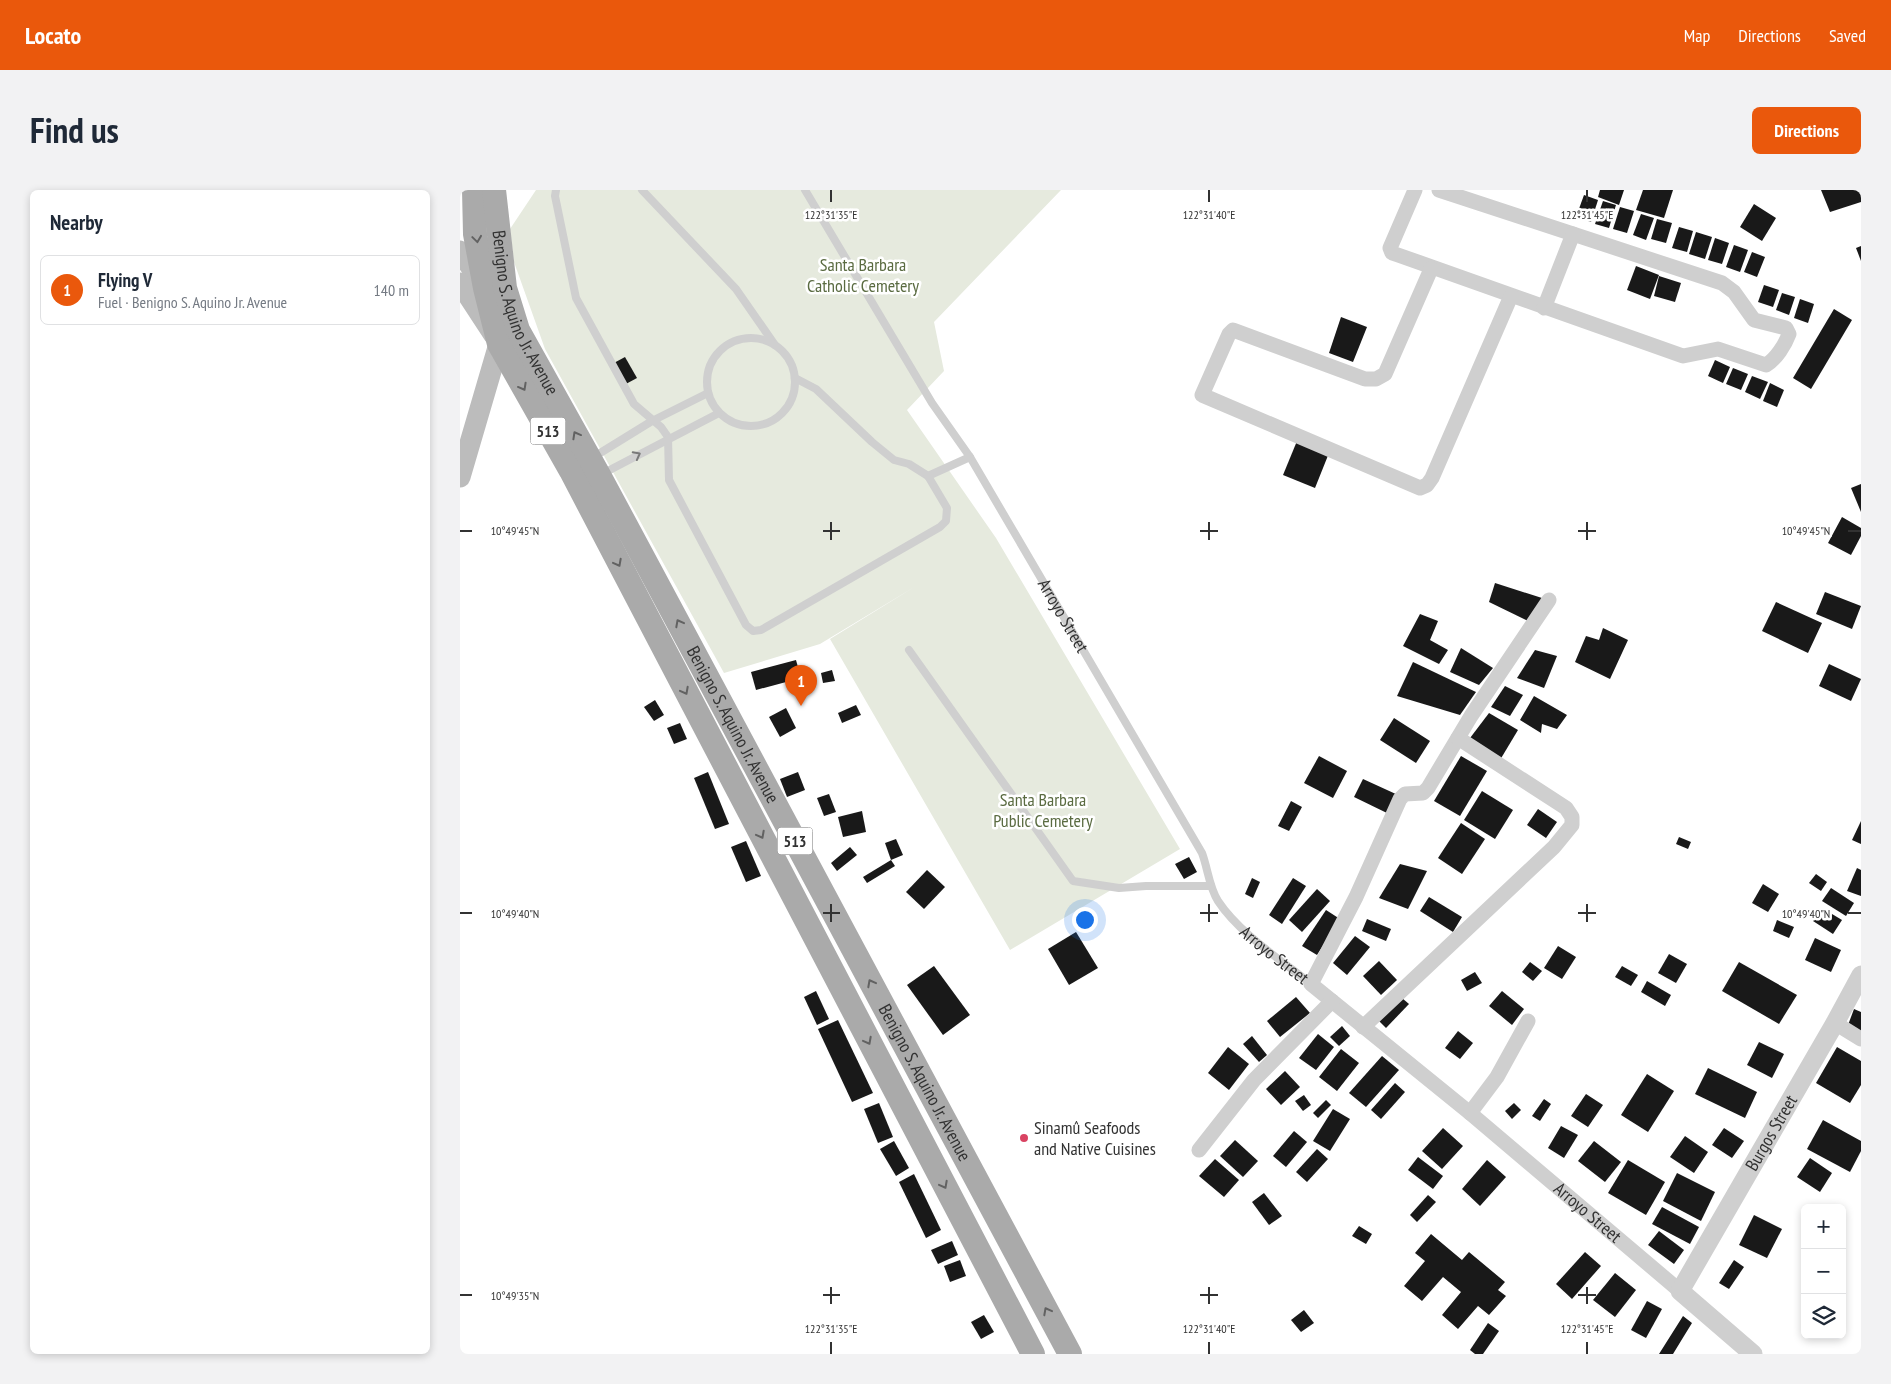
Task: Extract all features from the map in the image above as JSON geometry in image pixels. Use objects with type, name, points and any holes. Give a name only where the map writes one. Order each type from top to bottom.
[{"type":"main road","name":"Benigno S. Aquino Jr. Avenue","points":[[474,190],[476,234],[485,288],[499,344],[584,473],[1066,1347]]},
{"type":"main road","name":"Benigno S. Aquino Jr. Avenue","points":[[494,190],[496,229],[505,288],[518,330],[584,473],[1034,1354]]},
{"type":"main road","points":[[460,251],[485,288],[518,330],[499,344],[460,477]]},
{"type":"main road","points":[[460,283],[499,344]]},
{"type":"main road","points":[[1034,1354],[1066,1347]]},
{"type":"street","points":[[1415,190],[1390,248],[1392,253],[1431,269],[1682,356],[1718,349],[1766,365],[1772,361],[1787,340],[1789,334],[1786,328],[1754,320],[1734,292],[1722,283],[1438,190]]},
{"type":"street","points":[[1544,308],[1573,234]]},
{"type":"street","points":[[1431,269],[1385,374],[1376,380],[1365,379],[1233,330],[1228,334],[1202,395],[1420,488],[1427,485],[1432,478],[1511,296]]},
{"type":"street","points":[[1311,984],[1356,897],[1400,799],[1405,794],[1426,791],[1458,738],[1549,600]]},
{"type":"street","points":[[1363,1027],[1540,861],[1572,825],[1572,817],[1566,808],[1458,738]]},
{"type":"street","name":"Burgos Street","points":[[1680,1291],[1836,1023],[1861,975]]},
{"type":"street","name":"Arroyo Street","points":[[1311,984],[1470,1113],[1753,1354]]},
{"type":"street","points":[[1199,1150],[1254,1080],[1332,1001]]},
{"type":"street","points":[[1470,1113],[1497,1077],[1528,1022]]},
{"type":"street","points":[[1836,1023],[1861,1039]]},
{"type":"lane","points":[[556,190],[555,196],[576,298],[634,404],[661,427],[668,437],[670,480],[746,625],[753,631],[761,630],[940,527],[946,521],[947,508],[928,476],[909,464],[894,460],[816,389],[795,378]]},
{"type":"lane","points":[[642,190],[736,289],[775,344],[788,357],[795,378],[794,392],[789,404],[781,415],[769,422],[756,426],[730,421],[719,413],[708,393],[706,378],[710,363],[719,351],[731,342],[746,338],[761,339],[775,344]]},
{"type":"lane","name":"Arroyo Street","points":[[804,190],[949,429],[970,457],[1202,853],[1217,900],[1233,920],[1311,984]]},
{"type":"lane","points":[[584,473],[652,421],[708,393]]},
{"type":"lane","points":[[584,473],[719,413]]},
{"type":"lane","points":[[928,476],[970,457]]},
{"type":"lane","points":[[909,650],[1073,881],[1119,888],[1211,886]]},
{"type":"green space","points":[[536,190],[1061,190],[934,322],[944,371],[907,410],[996,538],[1180,849],[1010,950],[830,639],[916,586],[820,644],[724,673],[545,349],[514,262],[510,229]]},
{"type":"building","points":[[1600,190],[1624,190],[1619,205],[1598,197]]},
{"type":"building","points":[[1643,190],[1673,190],[1664,218],[1636,210]]},
{"type":"building","points":[[1821,190],[1861,190],[1861,202],[1830,212]]},
{"type":"building","points":[[1584,195],[1598,200],[1591,222],[1576,217]]},
{"type":"building","points":[[1603,201],[1616,205],[1609,228],[1595,224]]},
{"type":"building","points":[[1754,204],[1776,218],[1762,241],[1740,227]]},
{"type":"building","points":[[1620,207],[1634,211],[1627,233],[1613,229]]},
{"type":"building","points":[[1641,214],[1654,218],[1646,240],[1633,235]]},
{"type":"building","points":[[1657,219],[1672,223],[1666,243],[1651,239]]},
{"type":"building","points":[[1679,227],[1693,231],[1687,252],[1672,248]]},
{"type":"building","points":[[1696,232],[1712,237],[1705,259],[1689,254]]},
{"type":"building","points":[[1715,238],[1729,243],[1722,264],[1708,260]]},
{"type":"building","points":[[1734,245],[1748,250],[1740,272],[1726,267]]},
{"type":"building","points":[[1861,246],[1861,261],[1856,248]]},
{"type":"building","points":[[1752,252],[1765,257],[1757,277],[1744,272]]},
{"type":"building","points":[[1636,266],[1659,275],[1650,299],[1627,290]]},
{"type":"building","points":[[1659,276],[1681,283],[1675,302],[1654,296]]},
{"type":"building","points":[[1764,285],[1779,290],[1773,307],[1758,302]]},
{"type":"building","points":[[1782,293],[1795,297],[1789,315],[1776,310]]},
{"type":"building","points":[[1800,299],[1814,304],[1808,323],[1794,318]]},
{"type":"building","points":[[1834,309],[1852,320],[1811,389],[1793,378]]},
{"type":"building","points":[[1341,317],[1367,327],[1353,362],[1329,353]]},
{"type":"building","points":[[625,357],[637,378],[624,385],[612,364]]},
{"type":"building","points":[[1715,360],[1730,367],[1723,383],[1708,376]]},
{"type":"building","points":[[1733,368],[1748,374],[1741,390],[1726,384]]},
{"type":"building","points":[[1752,376],[1768,382],[1760,399],[1745,392]]},
{"type":"building","points":[[1770,383],[1784,390],[1777,407],[1763,401]]},
{"type":"building","points":[[1297,441],[1329,453],[1315,488],[1283,475]]},
{"type":"building","points":[[1861,484],[1861,512],[1851,488]]},
{"type":"building","points":[[1842,517],[1861,528],[1861,536],[1851,555],[1828,543]]},
{"type":"building","points":[[1495,583],[1542,598],[1530,622],[1489,602]]},
{"type":"building","points":[[1825,592],[1861,606],[1852,629],[1816,614]]},
{"type":"building","points":[[1776,602],[1822,623],[1808,653],[1762,631]]},
{"type":"building","points":[[1420,614],[1438,621],[1430,640],[1448,650],[1439,664],[1403,646]]},
{"type":"building","points":[[1603,628],[1628,640],[1610,679],[1575,662],[1586,636],[1599,640]]},
{"type":"building","points":[[1461,648],[1493,668],[1479,685],[1450,672]]},
{"type":"building","points":[[1535,650],[1557,656],[1544,688],[1517,678]]},
{"type":"building","points":[[796,660],[801,678],[756,690],[751,672]]},
{"type":"building","points":[[1413,662],[1476,692],[1460,715],[1397,696]]},
{"type":"building","points":[[1829,664],[1861,679],[1851,701],[1819,686]]},
{"type":"building","points":[[832,670],[835,681],[823,683],[821,673]]},
{"type":"building","points":[[1505,686],[1523,695],[1510,716],[1491,707]]},
{"type":"building","points":[[1534,696],[1567,715],[1557,729],[1542,724],[1541,733],[1520,720]]},
{"type":"building","points":[[655,700],[664,715],[654,721],[644,707]]},
{"type":"building","points":[[856,705],[861,715],[842,723],[838,713]]},
{"type":"building","points":[[786,708],[796,728],[780,737],[769,717]]},
{"type":"building","points":[[1489,713],[1518,730],[1500,760],[1467,742]]},
{"type":"building","points":[[1394,718],[1430,741],[1416,763],[1380,740]]},
{"type":"building","points":[[680,723],[687,739],[674,744],[667,728]]},
{"type":"building","points":[[1319,756],[1347,771],[1333,798],[1304,783]]},
{"type":"building","points":[[1461,756],[1487,771],[1460,816],[1434,801]]},
{"type":"building","points":[[708,772],[729,824],[715,829],[694,778]]},
{"type":"building","points":[[798,772],[805,790],[787,797],[780,779]]},
{"type":"building","points":[[1363,779],[1398,795],[1389,814],[1354,797]]},
{"type":"building","points":[[1482,791],[1513,810],[1495,839],[1464,820]]},
{"type":"building","points":[[829,794],[836,812],[824,816],[817,798]]},
{"type":"building","points":[[1291,801],[1302,807],[1289,831],[1278,826]]},
{"type":"building","points":[[1538,809],[1557,822],[1546,838],[1527,825]]},
{"type":"building","points":[[862,811],[866,832],[843,837],[838,817]]},
{"type":"building","points":[[1861,821],[1861,844],[1852,840]]},
{"type":"building","points":[[1461,823],[1485,839],[1462,874],[1438,858]]},
{"type":"building","points":[[1679,837],[1691,842],[1688,849],[1676,844]]},
{"type":"building","points":[[896,839],[903,855],[891,860],[885,843]]},
{"type":"building","points":[[746,841],[761,876],[746,882],[731,847]]},
{"type":"building","points":[[850,847],[857,855],[837,871],[831,863]]},
{"type":"building","points":[[1189,857],[1197,872],[1184,879],[1175,864]]},
{"type":"building","points":[[891,860],[895,866],[867,883],[863,877]]},
{"type":"building","points":[[1400,864],[1427,871],[1408,909],[1379,898]]},
{"type":"building","points":[[1857,868],[1861,870],[1861,896],[1847,891]]},
{"type":"building","points":[[927,870],[945,887],[924,909],[906,892]]},
{"type":"building","points":[[1816,874],[1827,882],[1821,891],[1809,883]]},
{"type":"building","points":[[1252,878],[1260,882],[1253,898],[1245,894]]},
{"type":"building","points":[[1293,878],[1306,886],[1282,924],[1269,915]]},
{"type":"building","points":[[1763,884],[1779,894],[1768,912],[1752,903]]},
{"type":"building","points":[[1831,888],[1854,903],[1846,916],[1822,901]]},
{"type":"building","points":[[1317,889],[1330,901],[1302,932],[1289,920]]},
{"type":"building","points":[[1429,897],[1462,917],[1453,932],[1420,911]]},
{"type":"building","points":[[1822,908],[1842,920],[1833,934],[1813,921]]},
{"type":"building","points":[[1326,910],[1340,919],[1317,955],[1302,946]]},
{"type":"building","points":[[1367,919],[1391,929],[1386,941],[1362,931]]},
{"type":"building","points":[[1777,920],[1794,927],[1789,938],[1773,931]]},
{"type":"building","points":[[1076,932],[1098,968],[1069,985],[1048,949]]},
{"type":"building","points":[[1355,936],[1370,947],[1347,975],[1333,963]]},
{"type":"building","points":[[1815,938],[1841,950],[1831,972],[1805,960]]},
{"type":"building","points":[[1558,946],[1576,957],[1562,979],[1544,968]]},
{"type":"building","points":[[1669,954],[1687,964],[1676,983],[1658,973]]},
{"type":"building","points":[[1379,961],[1397,980],[1381,995],[1363,976]]},
{"type":"building","points":[[1530,962],[1542,971],[1533,981],[1522,972]]},
{"type":"building","points":[[1739,962],[1797,995],[1779,1024],[1722,991]]},
{"type":"building","points":[[934,966],[970,1015],[943,1035],[907,985]]},
{"type":"building","points":[[1622,966],[1638,975],[1631,986],[1615,977]]},
{"type":"building","points":[[1475,972],[1482,983],[1467,991],[1461,980]]},
{"type":"building","points":[[1647,981],[1671,995],[1665,1006],[1641,992]]},
{"type":"building","points":[[816,991],[829,1019],[817,1025],[804,997]]},
{"type":"building","points":[[1502,991],[1524,1009],[1512,1025],[1489,1006]]},
{"type":"building","points":[[1296,997],[1310,1013],[1280,1037],[1267,1021]]},
{"type":"building","points":[[1402,998],[1409,1004],[1386,1028],[1379,1021]]},
{"type":"building","points":[[1854,1009],[1861,1012],[1861,1032],[1848,1025]]},
{"type":"building","points":[[838,1020],[873,1093],[852,1102],[818,1029]]},
{"type":"building","points":[[1342,1026],[1350,1036],[1339,1046],[1330,1037]]},
{"type":"building","points":[[1458,1031],[1473,1043],[1460,1059],[1445,1048]]},
{"type":"building","points":[[1318,1034],[1334,1047],[1316,1070],[1299,1058]]},
{"type":"building","points":[[1252,1036],[1267,1055],[1259,1062],[1243,1044]]},
{"type":"building","points":[[1759,1042],[1784,1054],[1772,1078],[1747,1065]]},
{"type":"building","points":[[1228,1047],[1249,1064],[1229,1090],[1208,1073]]},
{"type":"building","points":[[1837,1047],[1861,1061],[1861,1085],[1850,1103],[1816,1083]]},
{"type":"building","points":[[1341,1049],[1359,1063],[1337,1091],[1319,1077]]},
{"type":"building","points":[[1382,1056],[1399,1070],[1366,1107],[1349,1093]]},
{"type":"building","points":[[1708,1068],[1757,1092],[1745,1118],[1695,1094]]},
{"type":"building","points":[[1285,1071],[1300,1087],[1281,1105],[1266,1089]]},
{"type":"building","points":[[1647,1074],[1674,1091],[1648,1132],[1621,1115]]},
{"type":"building","points":[[1395,1083],[1405,1092],[1381,1119],[1371,1110]]},
{"type":"building","points":[[1586,1094],[1603,1105],[1588,1127],[1571,1116]]},
{"type":"building","points":[[1304,1095],[1311,1105],[1303,1111],[1295,1101]]},
{"type":"building","points":[[1544,1099],[1551,1104],[1540,1121],[1532,1116]]},
{"type":"building","points":[[1326,1100],[1331,1105],[1318,1118],[1313,1113]]},
{"type":"building","points":[[879,1103],[893,1137],[878,1143],[864,1109]]},
{"type":"building","points":[[1514,1103],[1521,1110],[1512,1119],[1505,1111]]},
{"type":"building","points":[[1333,1109],[1350,1119],[1330,1151],[1313,1141]]},
{"type":"building","points":[[1823,1120],[1861,1141],[1861,1151],[1850,1172],[1807,1149]]},
{"type":"building","points":[[1561,1126],[1578,1135],[1564,1158],[1548,1148]]},
{"type":"building","points":[[1443,1128],[1463,1146],[1442,1169],[1422,1151]]},
{"type":"building","points":[[1724,1128],[1744,1141],[1732,1158],[1712,1145]]},
{"type":"building","points":[[1294,1131],[1307,1142],[1286,1167],[1273,1156]]},
{"type":"building","points":[[1685,1136],[1708,1152],[1694,1173],[1670,1157]]},
{"type":"building","points":[[1235,1140],[1258,1161],[1243,1177],[1220,1156]]},
{"type":"building","points":[[894,1141],[909,1168],[896,1176],[880,1149]]},
{"type":"building","points":[[1594,1141],[1621,1162],[1605,1182],[1578,1161]]},
{"type":"building","points":[[1317,1149],[1328,1159],[1307,1182],[1296,1172]]},
{"type":"building","points":[[1418,1157],[1443,1176],[1433,1189],[1408,1170]]},
{"type":"building","points":[[1810,1158],[1832,1173],[1820,1192],[1797,1177]]},
{"type":"building","points":[[1215,1159],[1239,1180],[1224,1197],[1199,1176]]},
{"type":"building","points":[[1487,1160],[1506,1177],[1480,1206],[1462,1189]]},
{"type":"building","points":[[1628,1160],[1665,1182],[1646,1215],[1608,1193]]},
{"type":"building","points":[[1677,1173],[1715,1192],[1701,1221],[1663,1201]]},
{"type":"building","points":[[914,1174],[941,1230],[926,1238],[899,1182]]},
{"type":"building","points":[[1264,1193],[1282,1216],[1269,1225],[1252,1202]]},
{"type":"building","points":[[1428,1195],[1436,1202],[1417,1222],[1410,1215]]},
{"type":"building","points":[[1662,1207],[1699,1227],[1690,1244],[1652,1224]]},
{"type":"building","points":[[1754,1215],[1782,1229],[1767,1258],[1739,1245]]},
{"type":"building","points":[[1359,1226],[1372,1234],[1366,1244],[1352,1236]]},
{"type":"building","points":[[1659,1231],[1684,1250],[1674,1264],[1648,1245]]},
{"type":"building","points":[[1431,1234],[1462,1260],[1469,1252],[1505,1282],[1498,1290],[1506,1296],[1489,1315],[1478,1306],[1458,1329],[1442,1315],[1461,1292],[1443,1277],[1422,1301],[1404,1286],[1425,1261],[1415,1253]]},
{"type":"building","points":[[952,1241],[958,1255],[938,1264],[931,1250]]},
{"type":"building","points":[[1585,1252],[1601,1266],[1572,1299],[1556,1284]]},
{"type":"building","points":[[960,1260],[966,1276],[950,1282],[944,1266]]},
{"type":"building","points":[[1734,1260],[1744,1267],[1729,1289],[1719,1283]]},
{"type":"building","points":[[1615,1273],[1636,1290],[1615,1317],[1593,1300]]},
{"type":"building","points":[[1647,1301],[1662,1309],[1646,1338],[1631,1330]]},
{"type":"building","points":[[1304,1310],[1314,1323],[1301,1332],[1291,1320]]},
{"type":"building","points":[[984,1315],[994,1332],[981,1339],[971,1322]]},
{"type":"building","points":[[1683,1316],[1692,1323],[1673,1354],[1659,1354]]},
{"type":"building","points":[[1488,1323],[1499,1331],[1483,1354],[1475,1354],[1470,1350]]},
{"type":"place","name":"Flying V","points":[[801,706]]},
{"type":"place","name":"Sinamû Seafoods and Native Cuisines","points":[[1024,1138]]},
{"type":"park label","name":"Santa Barbara Catholic Cemetery","points":[[863,275]]},
{"type":"park label","name":"Santa Barbara Public Cemetery","points":[[1043,810]]}]
